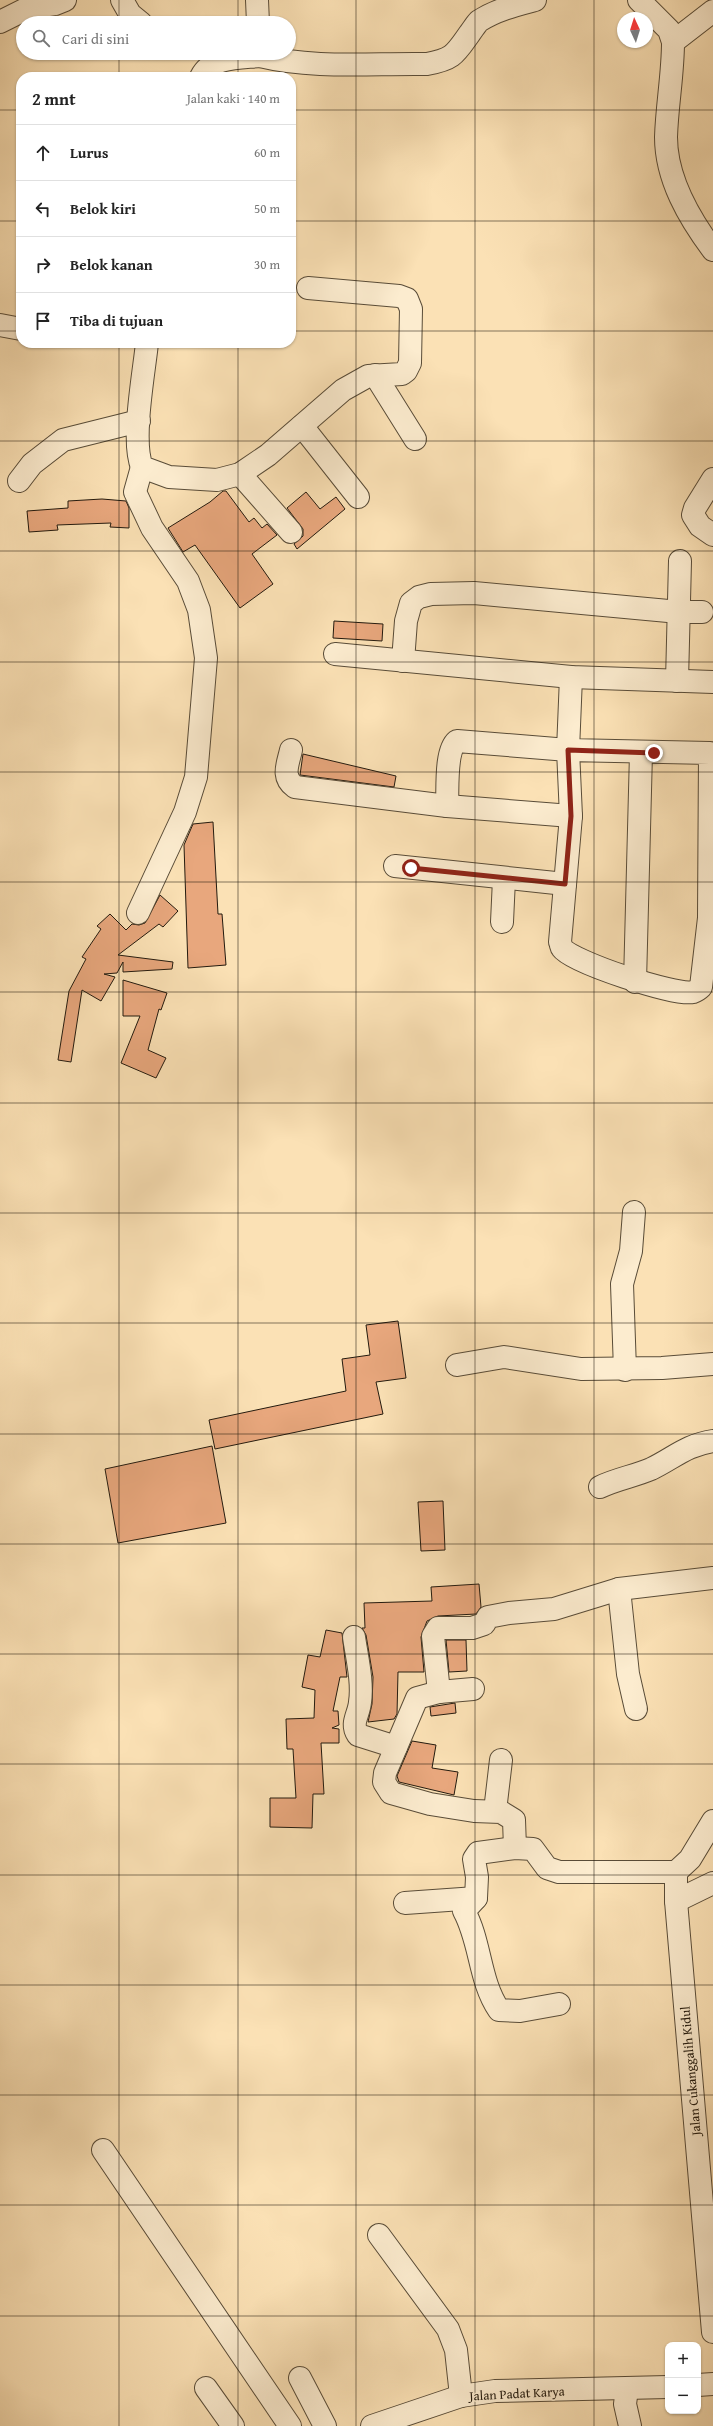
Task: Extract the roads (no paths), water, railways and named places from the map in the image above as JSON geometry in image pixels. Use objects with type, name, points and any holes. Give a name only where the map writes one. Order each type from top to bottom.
[{"type":"street","points":[[0,22],[28,8],[55,4],[65,0]]},
{"type":"street","points":[[122,0],[132,16]]},
{"type":"street","points":[[257,0],[258,16]]},
{"type":"street","points":[[279,60],[310,64],[427,64],[444,61],[460,49],[478,22],[507,8],[535,0]]},
{"type":"street","points":[[639,0],[669,30],[673,42],[666,138],[671,169],[681,200],[713,250]]},
{"type":"street","points":[[673,42],[713,11]]},
{"type":"street","points":[[205,65],[225,60]]},
{"type":"street","points":[[142,467],[169,477],[218,480],[240,474],[268,455],[343,390],[368,376],[402,374],[406,371],[410,363],[411,309],[407,300],[399,296],[308,288]]},
{"type":"street","points":[[0,325],[16,328]]},
{"type":"street","points":[[138,913],[185,812],[196,776],[206,658],[199,610],[188,581],[152,528],[136,492],[142,467],[139,447],[139,421],[146,348]]},
{"type":"street","points":[[375,376],[415,439]]},
{"type":"street","points":[[19,481],[32,464],[63,440],[139,421]]},
{"type":"street","points":[[302,426],[358,497]]},
{"type":"street","points":[[240,474],[290,532]]},
{"type":"street","points":[[713,479],[695,508],[693,515],[700,526],[713,535]]},
{"type":"street","points":[[677,681],[680,561]]},
{"type":"street","points":[[404,661],[406,621],[411,604],[419,597],[431,594],[474,593],[679,612],[702,612]]},
{"type":"street","points":[[335,654],[571,677],[713,682]]},
{"type":"street","points":[[447,806],[449,756],[452,745],[457,741],[568,750],[641,753],[711,753],[711,918],[701,987],[694,992],[684,992],[635,982],[573,956],[562,949],[560,942],[571,816],[568,750],[571,677]]},
{"type":"street","points":[[290,750],[286,775],[288,782],[295,787],[447,806],[571,816]]},
{"type":"street","points":[[635,982],[641,753]]},
{"type":"street","points":[[395,866],[504,879],[565,884]]},
{"type":"street","points":[[502,922],[504,879]]},
{"type":"street","points":[[625,1370],[622,1284],[632,1251],[634,1212]]},
{"type":"street","points":[[457,1365],[504,1357],[581,1369],[625,1370],[713,1364]]},
{"type":"street","points":[[600,1487],[650,1469],[686,1448],[713,1441]]},
{"type":"street","points":[[439,1692],[433,1636],[438,1628],[472,1628],[484,1624],[488,1617],[554,1610],[619,1590],[713,1578]]},
{"type":"street","points":[[619,1590],[628,1674],[636,1709]]},
{"type":"street","points":[[354,1637],[361,1694],[354,1725],[356,1731],[358,1735],[396,1747]]},
{"type":"street","points":[[473,1689],[439,1692],[420,1696],[414,1702],[385,1773],[384,1782],[391,1793],[430,1804],[474,1811],[495,1811],[509,1816],[514,1820],[515,1848]]},
{"type":"street","points":[[495,1811],[501,1760]]},
{"type":"street","points":[[558,2004],[520,2011],[499,2010],[493,2001],[475,1934],[464,1911],[476,1898],[477,1877],[474,1859],[478,1853],[515,1848],[533,1849],[547,1868],[559,1872],[676,1872],[690,1859],[713,1821]]},
{"type":"street","name":"Jalan Cukanggalih Kidul","points":[[676,1872],[676,1901],[713,2332]]},
{"type":"street","points":[[676,1901],[713,1883]]},
{"type":"street","points":[[405,1903],[476,1898]]},
{"type":"street","points":[[103,2150],[290,2426]]},
{"type":"street","points":[[379,2235],[448,2329],[456,2350],[461,2396]]},
{"type":"street","points":[[300,2378],[325,2426]]},
{"type":"street","points":[[701,2385],[713,2384]]},
{"type":"street","name":"Jalan Padat Karya","points":[[372,2426],[461,2396],[496,2392],[665,2387]]},
{"type":"street","points":[[206,2388],[233,2426]]},
{"type":"street","points":[[627,2389],[625,2404],[630,2426]]}]
